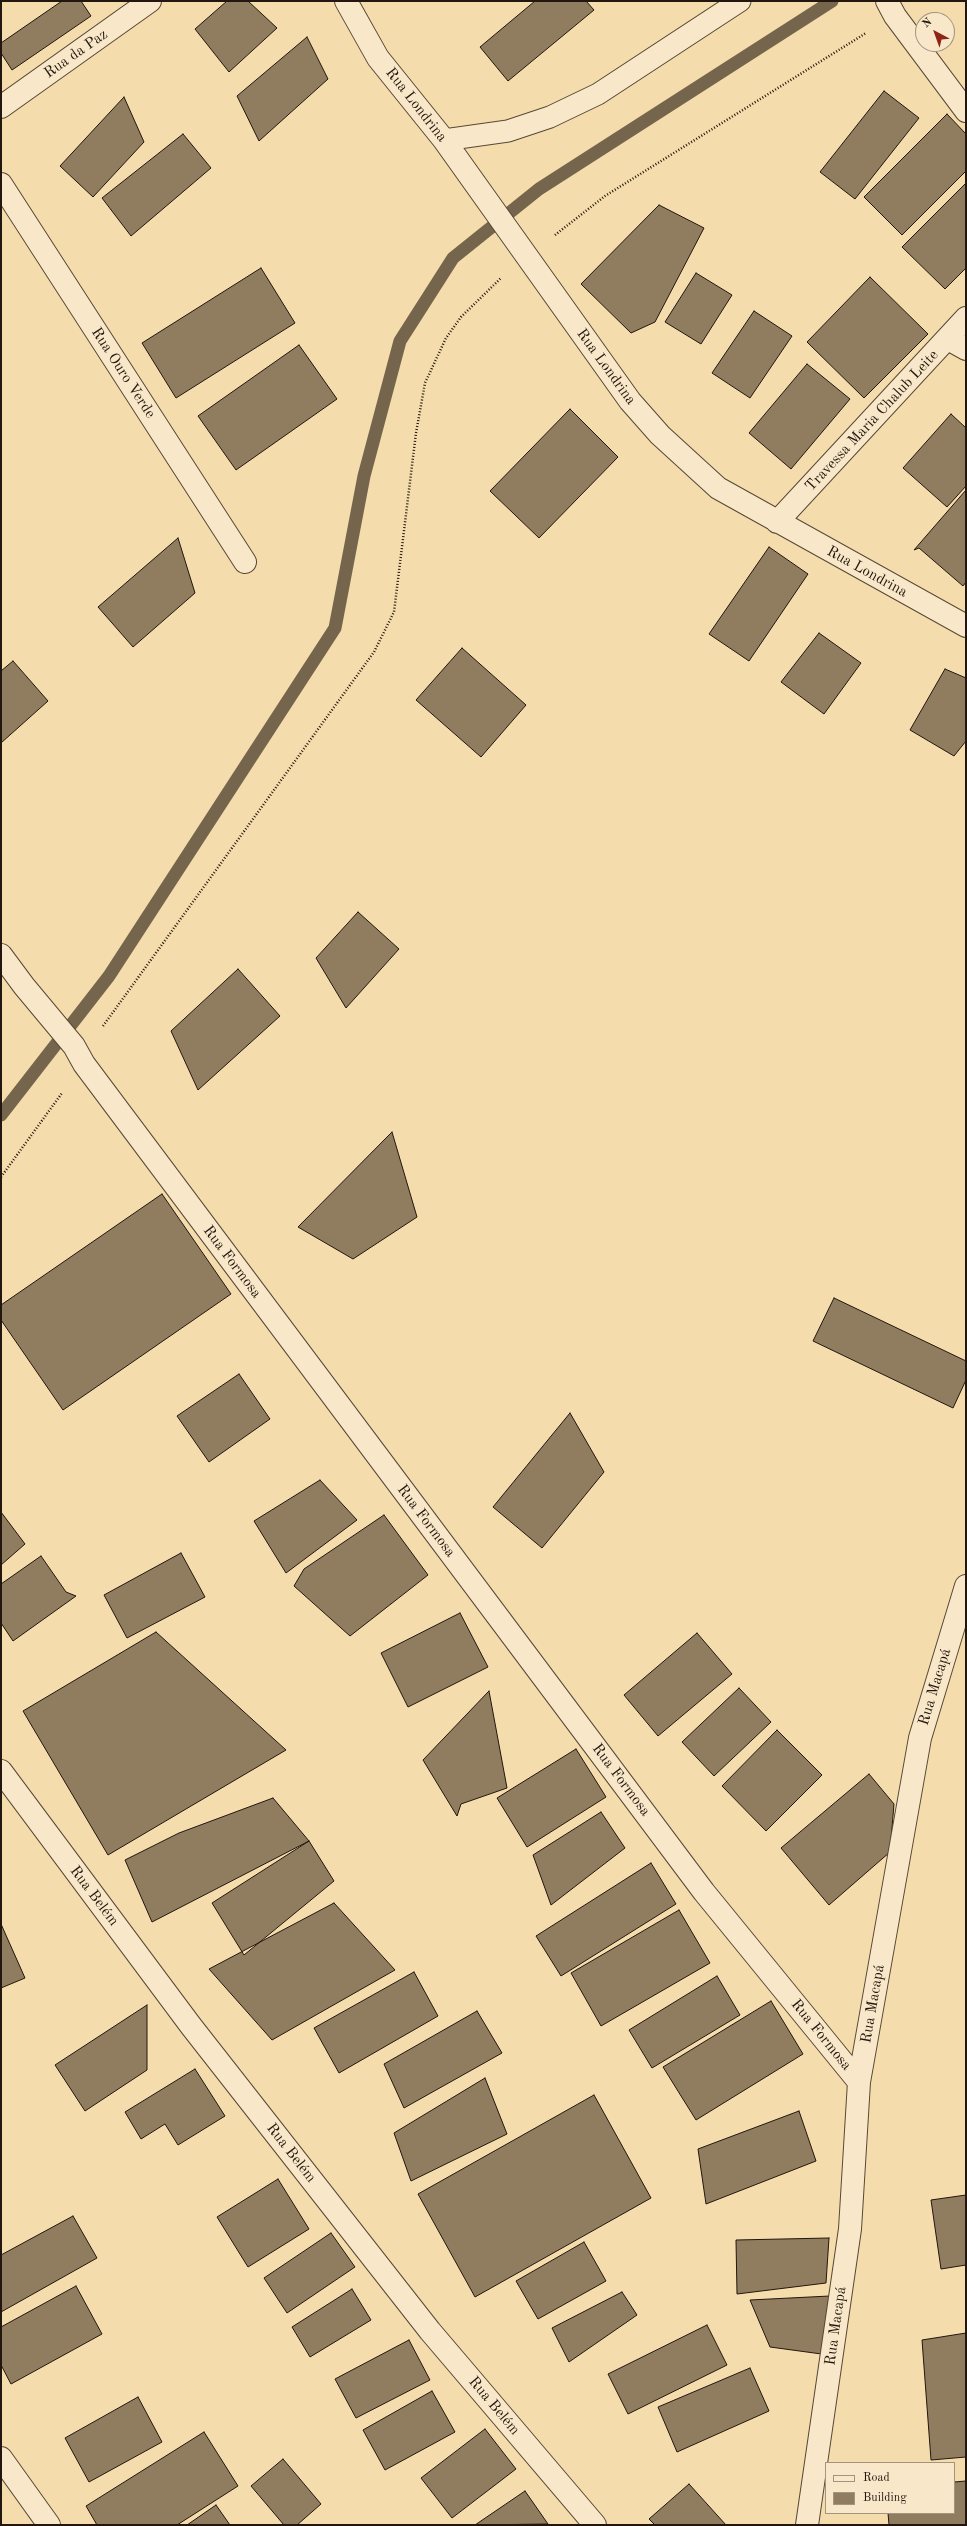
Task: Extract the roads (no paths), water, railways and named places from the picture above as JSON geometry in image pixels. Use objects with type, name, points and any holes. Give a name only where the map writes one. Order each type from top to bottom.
[{"type":"street","name":"Rua da Paz","points":[[1,107],[150,1]]},
{"type":"street","name":"Rua Londrina","points":[[346,1],[378,58],[444,140],[630,401],[660,435],[718,488],[966,626]]},
{"type":"street","points":[[890,7],[966,111]]},
{"type":"street","name":"Rua Ouro Verde","points":[[1,184],[245,562]]},
{"type":"street","name":"Travessa Maria Chalub Leite","points":[[777,522],[957,344],[966,318]]},
{"type":"street","name":"Rua Formosa","points":[[1,955],[79,1055],[704,1892],[859,2082]]},
{"type":"street","name":"Rua Macapá","points":[[807,2525],[850,2229],[859,2082],[920,1738],[966,1586]]},
{"type":"street","name":"Rua Belém","points":[[1,1771],[196,2033],[420,2319],[595,2525]]},
{"type":"street","points":[[1,2458],[49,2525]]},
{"type":"lane","points":[[444,140],[508,131],[550,117],[598,94],[740,1]]},
{"type":"waterway","points":[[1,1115],[109,976],[335,628],[364,476],[400,341],[453,258],[539,189],[832,1]]}]
